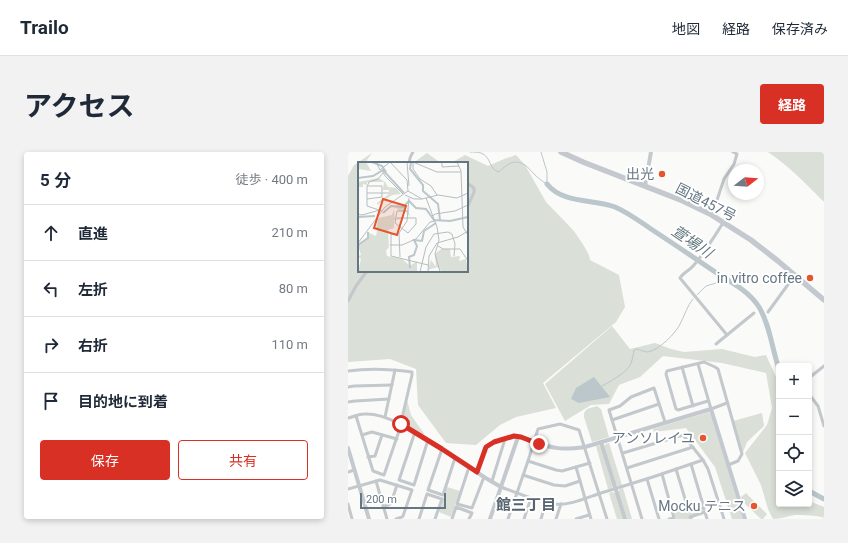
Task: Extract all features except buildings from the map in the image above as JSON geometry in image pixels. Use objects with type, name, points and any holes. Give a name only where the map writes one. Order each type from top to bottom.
[{"type":"highway","name":"国道457号","points":[[561,152],[683,201],[710,214],[751,240],[778,260],[824,300]]},
{"type":"street","points":[[410,162],[409,158],[413,152]]},
{"type":"street","points":[[645,186],[651,152]]},
{"type":"street","points":[[710,214],[717,200],[724,179],[734,164],[737,154],[733,152]]},
{"type":"street","points":[[468,184],[474,188],[474,192],[468,206]]},
{"type":"street","points":[[724,222],[694,265],[680,278],[727,335]]},
{"type":"street","points":[[348,301],[356,286],[366,272]]},
{"type":"street","points":[[768,312],[795,275]]},
{"type":"street","points":[[716,344],[754,313]]},
{"type":"street","points":[[708,401],[678,410],[676,409],[666,374],[667,371],[704,362],[718,369],[742,454],[738,462],[728,465]]},
{"type":"street","points":[[698,364],[710,408],[745,519]]},
{"type":"street","points":[[812,376],[824,366]]},
{"type":"street","points":[[682,367],[693,406]]},
{"type":"street","points":[[385,417],[395,370]]},
{"type":"street","points":[[348,371],[395,370],[412,372],[397,439],[384,475],[372,471],[356,416]]},
{"type":"street","points":[[348,387],[392,385]]},
{"type":"street","points":[[642,519],[609,410],[620,406],[631,397],[654,388],[665,422]]},
{"type":"street","points":[[812,398],[818,406],[824,426]]},
{"type":"street","points":[[348,402],[389,399]]},
{"type":"street","points":[[477,472],[486,447],[494,442],[514,436],[558,449],[574,449],[585,447],[727,403]]},
{"type":"street","points":[[612,420],[659,404]]},
{"type":"street","points":[[348,418],[362,414],[385,417],[401,424],[428,440],[501,487],[531,498],[561,504],[599,494],[702,460]]},
{"type":"street","points":[[508,519],[538,429],[560,424],[579,430],[607,519]]},
{"type":"street","points":[[362,435],[372,432],[397,439]]},
{"type":"street","points":[[414,432],[399,480],[414,485],[428,440]]},
{"type":"street","points":[[623,453],[683,435],[708,469],[724,519]]},
{"type":"street","points":[[368,457],[375,456],[382,436]]},
{"type":"street","points":[[490,519],[518,437]]},
{"type":"street","points":[[492,481],[505,439]]},
{"type":"street","points":[[601,442],[625,519]]},
{"type":"street","points":[[627,468],[693,447]]},
{"type":"street","points":[[348,448],[369,519]]},
{"type":"street","points":[[442,449],[428,490],[443,495],[455,458]]},
{"type":"street","points":[[528,461],[562,471],[590,463]]},
{"type":"street","points":[[676,469],[689,512],[704,508],[691,464]]},
{"type":"street","points":[[469,467],[457,504],[472,508],[484,476]]},
{"type":"street","points":[[576,468],[591,519]]},
{"type":"street","points":[[348,472],[354,470]]},
{"type":"street","points":[[662,474],[674,518],[669,519]]},
{"type":"street","points":[[523,475],[554,485],[565,486],[580,482]]},
{"type":"street","points":[[647,478],[659,519]]},
{"type":"street","points":[[348,489],[380,480],[412,490],[403,516],[396,519]]},
{"type":"street","points":[[376,481],[387,519]]},
{"type":"street","points":[[383,507],[392,503],[397,485]]},
{"type":"street","points":[[419,519],[427,494],[442,499],[435,519]]},
{"type":"street","points":[[524,519],[531,498]]},
{"type":"street","points":[[541,519],[546,502]]},
{"type":"street","points":[[348,504],[352,519]]},
{"type":"street","points":[[556,519],[561,504]]},
{"type":"street","points":[[452,519],[456,508],[472,513],[469,519]]},
{"type":"street","points":[[691,519],[690,517],[705,512],[707,519]]},
{"type":"street","points":[[576,519],[589,515]]},
{"type":"shaded area","points":[[768,152],[824,152],[824,202],[790,169]]},
{"type":"shaded area","points":[[372,153],[366,162],[358,162]]},
{"type":"shaded area","points":[[427,153],[440,162],[414,162]]},
{"type":"shaded area","points":[[465,155],[488,166],[516,155],[525,165],[546,202],[574,231],[589,255],[590,260],[619,275],[625,307],[616,322],[543,383],[556,408],[516,417],[500,425],[476,445],[446,443],[418,405],[416,369],[390,359],[348,362],[348,176],[354,165],[358,162],[358,272],[468,272],[468,162],[453,162]]},
{"type":"shaded area","points":[[612,326],[630,349],[655,343],[684,352],[722,349],[755,357],[766,355],[776,377],[776,507],[812,507],[812,502],[824,507],[824,518],[795,515],[773,519],[768,509],[761,485],[745,453],[767,425],[772,408],[766,373],[722,363],[663,356],[640,377],[619,385],[609,404],[591,405],[565,421],[545,384]]},
{"type":"shaded area","points":[[594,377],[610,397],[579,403],[571,399],[576,388]]},
{"type":"shaded area","points":[[407,400],[411,415],[424,433],[423,435],[402,422]]},
{"type":"shaded area","points":[[597,406],[601,409],[609,437],[592,442],[584,413],[587,409]]},
{"type":"shaded area","points":[[709,412],[711,414],[743,519],[732,519],[715,467],[686,428],[654,432],[653,429]]},
{"type":"shaded area","points":[[762,413],[764,426],[747,442],[743,452],[733,421]]},
{"type":"shaded area","points":[[609,443],[622,485],[616,485],[604,446]]},
{"type":"shaded area","points":[[599,445],[601,447],[613,486],[612,488],[608,489],[596,446]]},
{"type":"shaded area","points":[[447,487],[460,491],[451,517],[439,512]]},
{"type":"shaded area","points":[[623,488],[632,519],[627,519],[618,492]]},
{"type":"shaded area","points":[[609,493],[615,493],[623,519],[617,519]]},
{"type":"shaded area","name":"Mocku テニス","points":[[746,493],[767,514],[763,519],[761,519],[743,502],[741,497]]},
{"type":"shaded area","points":[[685,503],[688,514],[705,508],[706,511],[690,519],[676,519],[672,507]]},
{"type":"waterway","points":[[470,152],[480,153],[487,157],[493,168],[499,172],[510,163],[521,163],[547,184],[547,172],[541,152]]},
{"type":"waterway","name":"萱場川","points":[[547,184],[561,195],[615,207],[625,212],[742,289],[751,297],[763,314],[778,363]]},
{"type":"waterway","points":[[697,295],[706,286],[716,283],[721,276]]},
{"type":"waterway","points":[[602,386],[626,370],[631,362],[634,350],[637,349],[645,352],[652,351],[667,341],[678,328],[693,299]]},
{"type":"waterway","name":"萱場川","points":[[812,493],[824,499]]},
{"type":"place","name":"出光","points":[[662,174]]},
{"type":"place","name":"in vitro coffee","points":[[810,278]]},
{"type":"place","name":"アンソレイユ","points":[[703,438]]},
{"type":"place","name":"Mocku テニス","points":[[754,506]]},
{"type":"district","name":"館三丁目","points":[[526,505]]},
{"type":"route","points":[[401,424],[477,472],[486,447],[494,442],[514,436],[539,444]]}]
